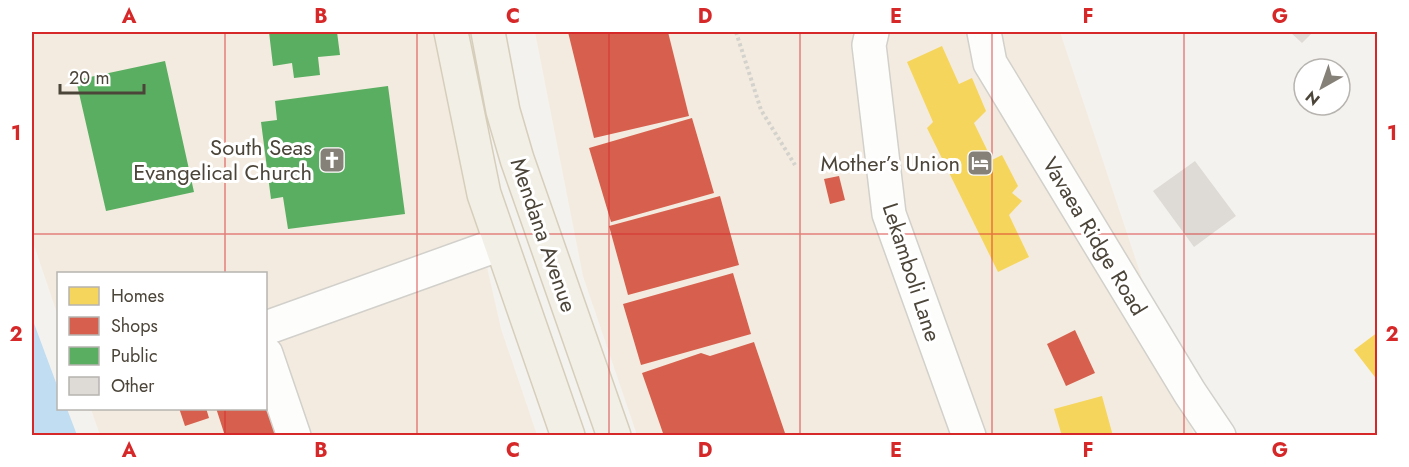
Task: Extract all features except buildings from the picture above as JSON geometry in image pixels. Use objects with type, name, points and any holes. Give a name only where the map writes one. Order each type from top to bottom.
[{"type":"main road","name":"Mendana Avenue","points":[[451,32],[484,194],[568,435]]},
{"type":"main road","name":"Mendana Avenue","points":[[488,32],[503,111],[517,159],[614,435]]},
{"type":"street","name":"Lekamboli Lane","points":[[872,32],[869,45],[889,214],[969,435]]},
{"type":"street","name":"Vavaea Ridge Road","points":[[984,32],[990,63],[1190,393],[1219,435]]},
{"type":"street","points":[[267,328],[500,244]]},
{"type":"street","points":[[267,357],[294,435]]},
{"type":"path","points":[[736,32],[761,110],[795,165]]},
{"type":"shaded area","points":[[32,32],[434,32],[501,329],[537,435],[100,435],[91,410],[267,410],[267,272],[57,272],[57,313],[32,239]]},
{"type":"shaded area","points":[[535,32],[1060,32],[1194,435],[637,435],[583,276]]},
{"type":"water","points":[[32,318],[57,385],[57,410],[67,410],[77,435],[32,435]]},
{"type":"place","name":"South Seas Evangelical Church","points":[[332,160]]},
{"type":"place","name":"Mother’s Union","points":[[980,163]]}]
